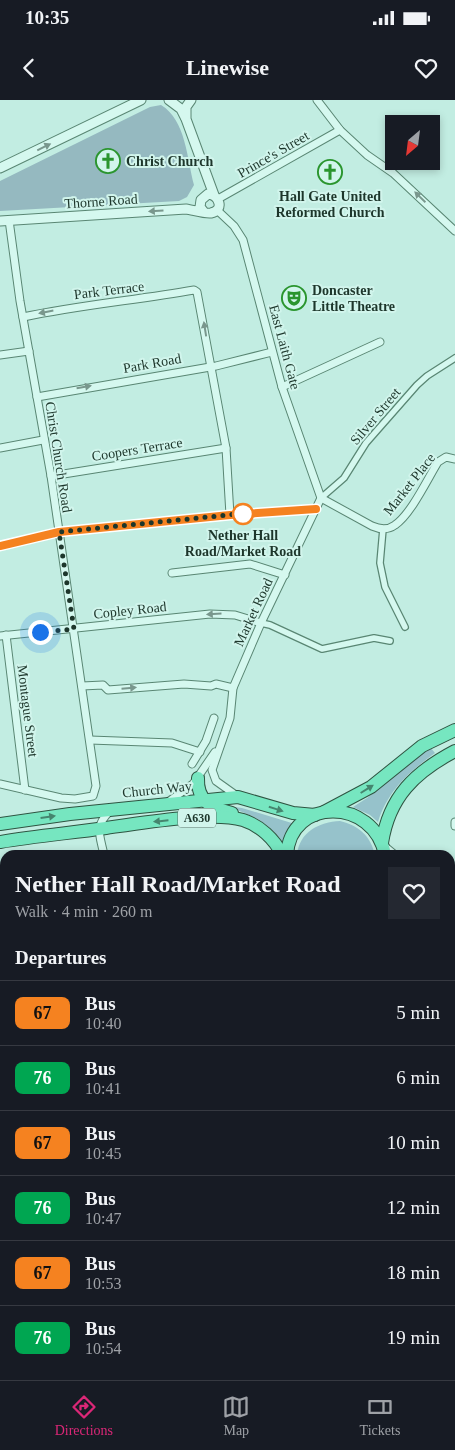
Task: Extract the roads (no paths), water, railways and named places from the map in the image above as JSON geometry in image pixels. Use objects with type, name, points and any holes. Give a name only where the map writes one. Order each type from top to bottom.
[{"type":"highway","points":[[288,850],[292,836],[302,824],[370,787],[422,746],[455,730]]},
{"type":"highway","points":[[383,848],[388,816],[397,799],[422,772],[455,752]]},
{"type":"highway","points":[[198,778],[197,785],[203,800],[210,807],[243,817],[252,824]]},
{"type":"highway","name":"Church Way","points":[[0,824],[166,803],[238,797],[284,811],[319,814],[347,812],[362,818],[374,829],[383,848]]},
{"type":"highway","name":"A630","points":[[0,842],[182,819],[241,820],[262,830],[279,850]]},
{"type":"street","points":[[0,168],[141,100]]},
{"type":"street","points":[[169,100],[181,109],[186,118],[216,197],[217,210],[211,213],[204,212],[200,207],[201,200],[208,194],[216,197]]},
{"type":"street","points":[[186,118],[186,107],[191,100]]},
{"type":"street","points":[[316,100],[340,130],[368,156],[393,172],[455,231]]},
{"type":"street","name":"Prince's Street","points":[[216,197],[340,130]]},
{"type":"street","name":"Thorne Road","points":[[2,220],[186,209],[204,212]]},
{"type":"street","name":"East Laith Gate","points":[[217,210],[234,226],[242,240],[282,387],[321,498]]},
{"type":"street","name":"Christ Church Road","points":[[2,220],[23,317],[43,440],[51,476],[96,786],[93,796],[76,799],[25,790]]},
{"type":"street","name":"Park Terrace","points":[[23,317],[83,305],[105,305],[194,290],[197,292],[210,366]]},
{"type":"street","points":[[282,387],[380,342]]},
{"type":"street","points":[[0,355],[28,351]]},
{"type":"street","name":"Park Road","points":[[37,397],[210,366],[272,352]]},
{"type":"street","name":"Silver Street","points":[[321,498],[344,478],[366,443],[417,385],[455,358]]},
{"type":"street","points":[[210,366],[226,448],[230,515]]},
{"type":"street","points":[[0,448],[43,440]]},
{"type":"street","name":"Coopers Terrace","points":[[51,476],[226,448]]},
{"type":"street","name":"Market Place","points":[[383,529],[394,526],[406,512],[438,462],[446,457],[455,459]]},
{"type":"street","points":[[321,498],[372,526],[383,529],[380,563],[385,587],[405,626]]},
{"type":"street","name":"Market Road","points":[[238,797],[224,788],[214,776],[214,763],[230,718],[233,688],[321,498]]},
{"type":"street","points":[[0,546],[59,532],[230,515],[316,509]]},
{"type":"street","points":[[172,573],[250,564],[284,575]]},
{"type":"street","name":"Copley Road","points":[[3,635],[210,614],[235,615],[261,624]]},
{"type":"street","points":[[261,624],[270,625],[322,649],[374,638],[390,641]]},
{"type":"street","name":"Montague Street","points":[[3,635],[25,790]]},
{"type":"street","points":[[82,686],[102,684],[108,690],[184,684],[211,686],[216,684],[233,688]]},
{"type":"street","points":[[192,764],[200,752],[214,718]]},
{"type":"street","points":[[90,740],[172,743],[200,752]]},
{"type":"street","name":"Market Road","points":[[166,803],[193,784],[222,742]]},
{"type":"street","points":[[0,784],[25,790]]},
{"type":"street","points":[[103,850],[98,829],[103,818],[111,810]]},
{"type":"place","name":"Christ Church","points":[[108,161]]},
{"type":"place","name":"Hall Gate United Reformed Church","points":[[330,172]]},
{"type":"place","name":"Doncaster Little Theatre","points":[[294,298]]},
{"type":"place","name":"Nether Hall Road/Market Road","points":[[243,514]]}]
